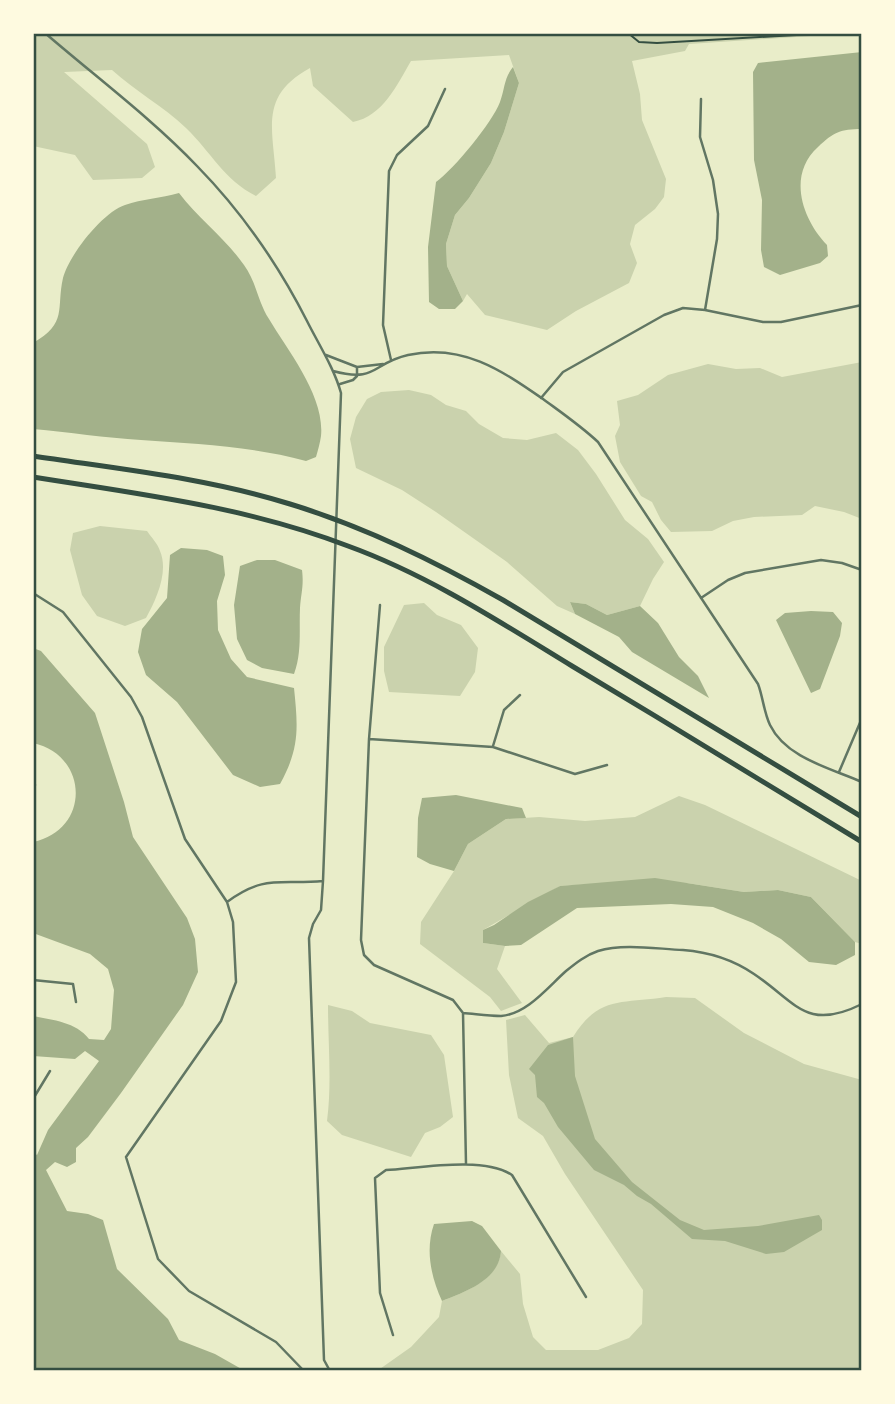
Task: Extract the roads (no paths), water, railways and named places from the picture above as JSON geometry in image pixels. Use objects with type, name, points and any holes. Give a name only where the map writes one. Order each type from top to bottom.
[{"type":"highway","points":[[33,456],[216,486],[288,503],[353,525],[416,552],[503,600],[862,817]]},
{"type":"highway","points":[[33,477],[216,507],[272,520],[351,547],[458,598],[862,842]]},
{"type":"street","points":[[45,33],[163,134],[197,165],[224,195],[262,243],[286,280],[338,384],[342,403],[323,881],[321,910],[309,938],[324,1360],[330,1371]]},
{"type":"street","points":[[391,360],[383,325],[389,171],[397,155],[428,126],[445,89]]},
{"type":"street","points":[[701,99],[700,137],[713,180],[718,214],[717,239],[705,310]]},
{"type":"street","points":[[541,398],[563,372],[664,315],[683,309],[705,310],[763,322],[781,322],[862,305]]},
{"type":"street","points":[[324,354],[357,367],[383,364],[428,352],[467,356],[501,370],[584,429],[598,442],[758,684],[768,722],[777,738],[795,753],[862,782]]},
{"type":"street","points":[[338,384],[379,369],[383,364]]},
{"type":"street","points":[[357,367],[357,376]]},
{"type":"street","points":[[332,370],[357,376]]},
{"type":"street","points":[[701,598],[744,573],[821,560],[862,570]]},
{"type":"street","points":[[33,593],[63,612],[131,697],[142,717],[186,839],[227,902],[233,922],[236,982],[221,1021],[126,1157],[158,1259],[189,1291],[276,1342],[304,1371]]},
{"type":"street","points":[[380,605],[369,739],[361,940],[364,955],[374,965],[453,1000],[463,1013],[466,1165]]},
{"type":"street","points":[[493,747],[504,710],[520,695]]},
{"type":"street","points":[[839,772],[862,718]]},
{"type":"street","points":[[369,739],[493,747],[575,774],[607,765]]},
{"type":"street","points":[[227,902],[245,889],[258,884],[323,881]]},
{"type":"street","points":[[463,1013],[504,1016],[523,1009],[579,960],[597,951],[619,948],[708,952],[730,960],[754,974],[798,1009],[816,1016],[834,1015],[862,1004]]},
{"type":"street","points":[[33,980],[73,984],[76,1002]]},
{"type":"street","points":[[33,1099],[50,1071]]},
{"type":"street","points":[[393,1335],[380,1293],[375,1178],[386,1170],[466,1165],[501,1167],[512,1175],[586,1297]]}]
